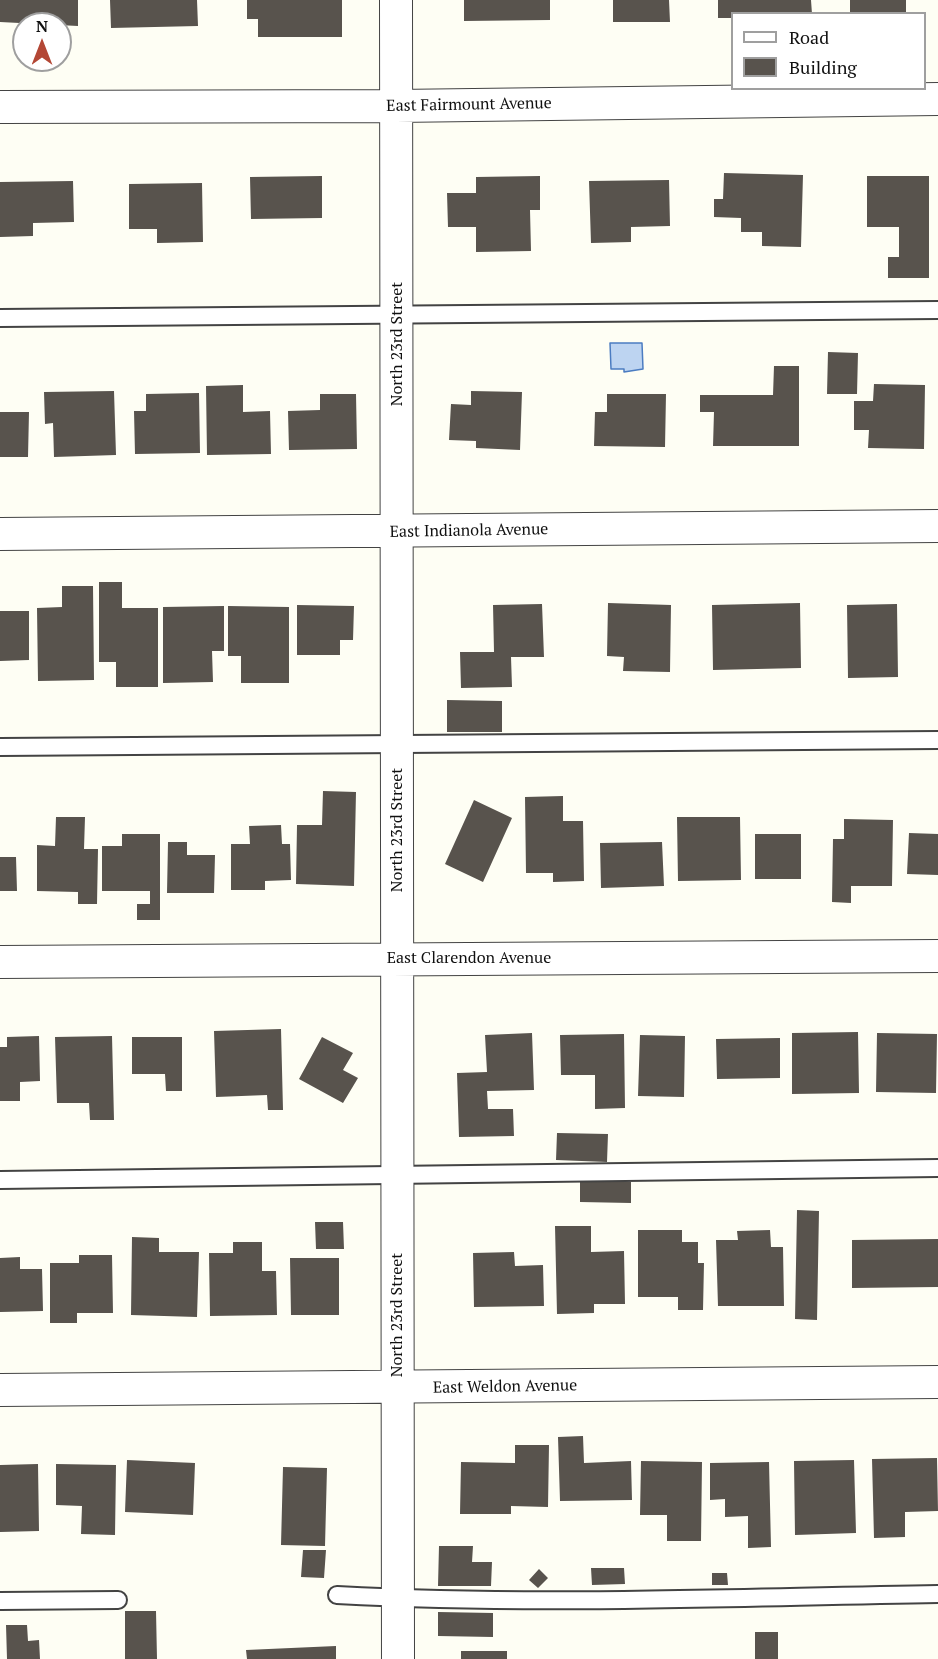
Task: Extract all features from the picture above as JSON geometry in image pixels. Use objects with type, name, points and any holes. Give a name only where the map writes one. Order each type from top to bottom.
[{"type":"street","name":"North 23rd Street","points":[[396,0],[398,1659]]},
{"type":"street","name":"East Fairmount Avenue","points":[[0,107],[396,106],[938,99]]},
{"type":"street","name":"East Indianola Avenue","points":[[0,534],[938,526]]},
{"type":"street","name":"East Clarendon Avenue","points":[[0,962],[938,956]]},
{"type":"street","name":"East Weldon Avenue","points":[[0,1390],[398,1389],[938,1382]]},
{"type":"lane","points":[[0,318],[938,310]]},
{"type":"lane","points":[[0,747],[938,740]]},
{"type":"lane","points":[[0,1179],[938,1168]]},
{"type":"lane","points":[[338,1595],[398,1599],[938,1594]]},
{"type":"lane","points":[[0,1601],[118,1600]]},
{"type":"water","points":[[610,343],[642,343],[643,369],[624,372],[624,369],[611,369]]},
{"type":"building","points":[[0,0],[78,0],[78,26],[72,26],[72,12],[12,12],[12,23],[0,22]]},
{"type":"building","points":[[110,0],[197,0],[198,26],[111,28]]},
{"type":"building","points":[[247,0],[342,0],[342,37],[258,37],[258,19],[247,19]]},
{"type":"building","points":[[464,0],[550,0],[550,20],[464,21]]},
{"type":"building","points":[[613,0],[669,0],[670,22],[613,22]]},
{"type":"building","points":[[718,0],[811,0],[812,12],[731,12],[731,18],[718,18]]},
{"type":"building","points":[[850,0],[906,0],[906,12],[850,12]]},
{"type":"building","points":[[724,173],[803,175],[801,247],[762,246],[762,232],[741,232],[741,218],[714,217],[714,199],[723,199]]},
{"type":"building","points":[[322,176],[322,218],[251,219],[250,177]]},
{"type":"building","points":[[540,176],[540,210],[530,210],[531,251],[476,252],[476,227],[448,227],[447,193],[476,193],[476,177]]},
{"type":"building","points":[[867,176],[929,176],[929,278],[888,278],[888,257],[899,257],[899,227],[867,227]]},
{"type":"building","points":[[669,180],[670,226],[631,227],[631,242],[591,243],[589,181]]},
{"type":"building","points":[[73,181],[74,222],[33,223],[33,236],[0,237],[0,182]]},
{"type":"building","points":[[202,183],[203,242],[157,243],[157,229],[129,229],[129,184]]},
{"type":"building","points":[[828,352],[858,353],[857,394],[827,394]]},
{"type":"building","points":[[774,366],[799,366],[799,446],[713,446],[714,412],[700,412],[700,395],[773,395]]},
{"type":"building","points":[[874,384],[925,385],[924,449],[868,448],[869,430],[854,430],[854,401],[873,401]]},
{"type":"building","points":[[243,385],[243,412],[270,411],[271,454],[207,455],[206,386]]},
{"type":"building","points":[[114,391],[116,455],[54,457],[53,423],[45,424],[44,392]]},
{"type":"building","points":[[471,391],[522,392],[520,450],[476,448],[476,441],[449,440],[451,404],[471,405]]},
{"type":"building","points":[[199,393],[200,453],[135,454],[134,411],[146,411],[146,394]]},
{"type":"building","points":[[320,394],[356,394],[357,449],[289,450],[288,411],[320,410]]},
{"type":"building","points":[[607,394],[666,394],[665,447],[594,446],[595,412],[607,412]]},
{"type":"building","points":[[0,412],[29,412],[28,457],[0,457]]},
{"type":"building","points":[[99,582],[122,582],[122,608],[158,608],[158,687],[116,687],[116,662],[99,662]]},
{"type":"building","points":[[62,586],[93,586],[94,680],[38,681],[37,608],[62,607]]},
{"type":"building","points":[[608,603],[671,605],[670,672],[623,671],[624,657],[607,656]]},
{"type":"building","points":[[800,603],[801,668],[713,670],[712,605]]},
{"type":"building","points":[[542,604],[544,657],[511,657],[512,687],[461,688],[460,652],[494,652],[493,605]]},
{"type":"building","points":[[897,604],[898,677],[848,678],[847,605]]},
{"type":"building","points":[[297,605],[354,606],[353,640],[340,640],[340,655],[297,655]]},
{"type":"building","points":[[224,606],[224,651],[212,651],[213,682],[163,683],[163,607]]},
{"type":"building","points":[[228,606],[289,607],[289,683],[241,683],[241,656],[228,656]]},
{"type":"building","points":[[0,611],[29,611],[29,660],[0,661]]},
{"type":"building","points":[[447,700],[502,701],[502,732],[447,732]]},
{"type":"building","points":[[323,791],[356,792],[354,886],[296,884],[297,825],[322,825]]},
{"type":"building","points":[[563,796],[563,821],[583,821],[584,881],[553,882],[553,873],[526,873],[525,797]]},
{"type":"building","points":[[474,800],[512,818],[483,882],[445,864]]},
{"type":"building","points":[[56,817],[85,817],[84,849],[98,849],[97,904],[78,904],[78,892],[37,891],[37,845],[55,846]]},
{"type":"building","points":[[677,817],[740,817],[741,880],[678,881]]},
{"type":"building","points":[[844,819],[893,820],[892,886],[851,886],[851,903],[832,902],[833,839],[844,839]]},
{"type":"building","points":[[281,825],[282,844],[290,844],[291,880],[265,881],[265,890],[231,890],[231,844],[250,844],[249,826]]},
{"type":"building","points":[[909,833],[938,834],[938,875],[907,874]]},
{"type":"building","points":[[122,834],[160,834],[160,920],[137,920],[137,904],[150,904],[150,891],[102,891],[102,846],[122,846]]},
{"type":"building","points":[[755,834],[801,834],[801,879],[755,879]]},
{"type":"building","points":[[168,842],[187,842],[187,855],[215,855],[214,893],[167,893]]},
{"type":"building","points":[[662,842],[664,886],[601,888],[600,843]]},
{"type":"building","points":[[0,857],[16,857],[17,891],[0,891]]},
{"type":"building","points":[[281,1029],[283,1110],[268,1110],[267,1095],[216,1097],[214,1031]]},
{"type":"building","points":[[858,1032],[859,1093],[792,1094],[792,1033]]},
{"type":"building","points":[[532,1033],[534,1090],[487,1091],[488,1109],[513,1109],[514,1136],[459,1137],[457,1073],[487,1072],[485,1035]]},
{"type":"building","points":[[877,1033],[937,1034],[936,1093],[876,1092]]},
{"type":"building","points":[[624,1034],[625,1108],[595,1109],[595,1075],[561,1075],[560,1035]]},
{"type":"building","points":[[640,1035],[685,1036],[684,1097],[638,1096]]},
{"type":"building","points":[[39,1036],[40,1081],[20,1082],[20,1101],[0,1101],[0,1047],[7,1047],[7,1037]]},
{"type":"building","points":[[112,1036],[114,1120],[90,1120],[89,1103],[57,1103],[55,1037]]},
{"type":"building","points":[[132,1037],[182,1037],[182,1091],[166,1091],[165,1074],[132,1074]]},
{"type":"building","points":[[322,1037],[353,1053],[343,1070],[358,1078],[343,1103],[299,1079]]},
{"type":"building","points":[[780,1038],[780,1078],[717,1079],[716,1039]]},
{"type":"building","points":[[557,1133],[608,1134],[607,1162],[556,1160]]},
{"type":"building","points":[[580,1181],[631,1182],[631,1203],[580,1202]]},
{"type":"building","points":[[797,1210],[819,1211],[817,1320],[795,1319]]},
{"type":"building","points":[[315,1222],[343,1222],[344,1249],[316,1249]]},
{"type":"building","points":[[555,1226],[591,1226],[591,1252],[624,1251],[625,1304],[594,1304],[594,1313],[557,1314]]},
{"type":"building","points":[[638,1230],[682,1230],[682,1242],[698,1242],[698,1263],[704,1263],[703,1310],[678,1310],[678,1297],[638,1297]]},
{"type":"building","points":[[770,1230],[771,1247],[783,1247],[784,1306],[718,1306],[716,1240],[738,1240],[737,1231]]},
{"type":"building","points":[[132,1237],[159,1238],[159,1252],[199,1252],[197,1317],[131,1315]]},
{"type":"building","points":[[938,1239],[938,1287],[852,1288],[852,1240]]},
{"type":"building","points":[[233,1242],[262,1242],[262,1271],[276,1271],[277,1315],[210,1316],[209,1253],[233,1253]]},
{"type":"building","points":[[514,1252],[515,1266],[543,1265],[544,1306],[474,1307],[473,1253]]},
{"type":"building","points":[[79,1255],[112,1255],[113,1313],[77,1313],[77,1323],[50,1323],[50,1263],[79,1263]]},
{"type":"building","points":[[20,1257],[20,1269],[42,1269],[43,1311],[0,1312],[0,1258]]},
{"type":"building","points":[[290,1258],[339,1258],[339,1315],[291,1315]]},
{"type":"building","points":[[583,1436],[584,1463],[631,1461],[632,1500],[560,1501],[558,1437]]},
{"type":"building","points":[[515,1445],[549,1445],[548,1507],[511,1506],[511,1514],[460,1514],[461,1462],[515,1463]]},
{"type":"building","points":[[937,1458],[938,1511],[905,1512],[905,1537],[874,1538],[872,1459]]},
{"type":"building","points":[[127,1460],[195,1463],[193,1515],[125,1512]]},
{"type":"building","points":[[854,1460],[856,1533],[795,1535],[794,1461]]},
{"type":"building","points":[[641,1461],[702,1462],[701,1541],[667,1541],[667,1515],[640,1515]]},
{"type":"building","points":[[769,1462],[771,1547],[748,1548],[748,1516],[725,1517],[725,1499],[710,1500],[710,1463]]},
{"type":"building","points":[[38,1464],[39,1531],[0,1532],[0,1465]]},
{"type":"building","points":[[56,1464],[116,1465],[115,1535],[81,1534],[82,1506],[56,1505]]},
{"type":"building","points":[[283,1467],[327,1468],[325,1546],[281,1545]]},
{"type":"building","points":[[439,1546],[473,1546],[472,1562],[492,1562],[491,1586],[438,1586]]},
{"type":"building","points":[[303,1550],[326,1550],[324,1578],[301,1577]]},
{"type":"building","points":[[591,1568],[624,1568],[625,1584],[592,1585]]},
{"type":"building","points":[[539,1569],[548,1578],[538,1588],[529,1580]]},
{"type":"building","points":[[712,1573],[727,1573],[728,1585],[712,1585]]},
{"type":"building","points":[[125,1611],[156,1611],[157,1659],[125,1659]]},
{"type":"building","points":[[438,1612],[493,1613],[493,1637],[438,1636]]},
{"type":"building","points":[[6,1625],[27,1625],[28,1641],[39,1640],[40,1659],[7,1659]]},
{"type":"building","points":[[755,1632],[778,1632],[778,1659],[755,1659]]},
{"type":"building","points":[[336,1646],[336,1659],[247,1659],[246,1650]]},
{"type":"building","points":[[461,1651],[507,1651],[507,1659],[461,1659]]}]
